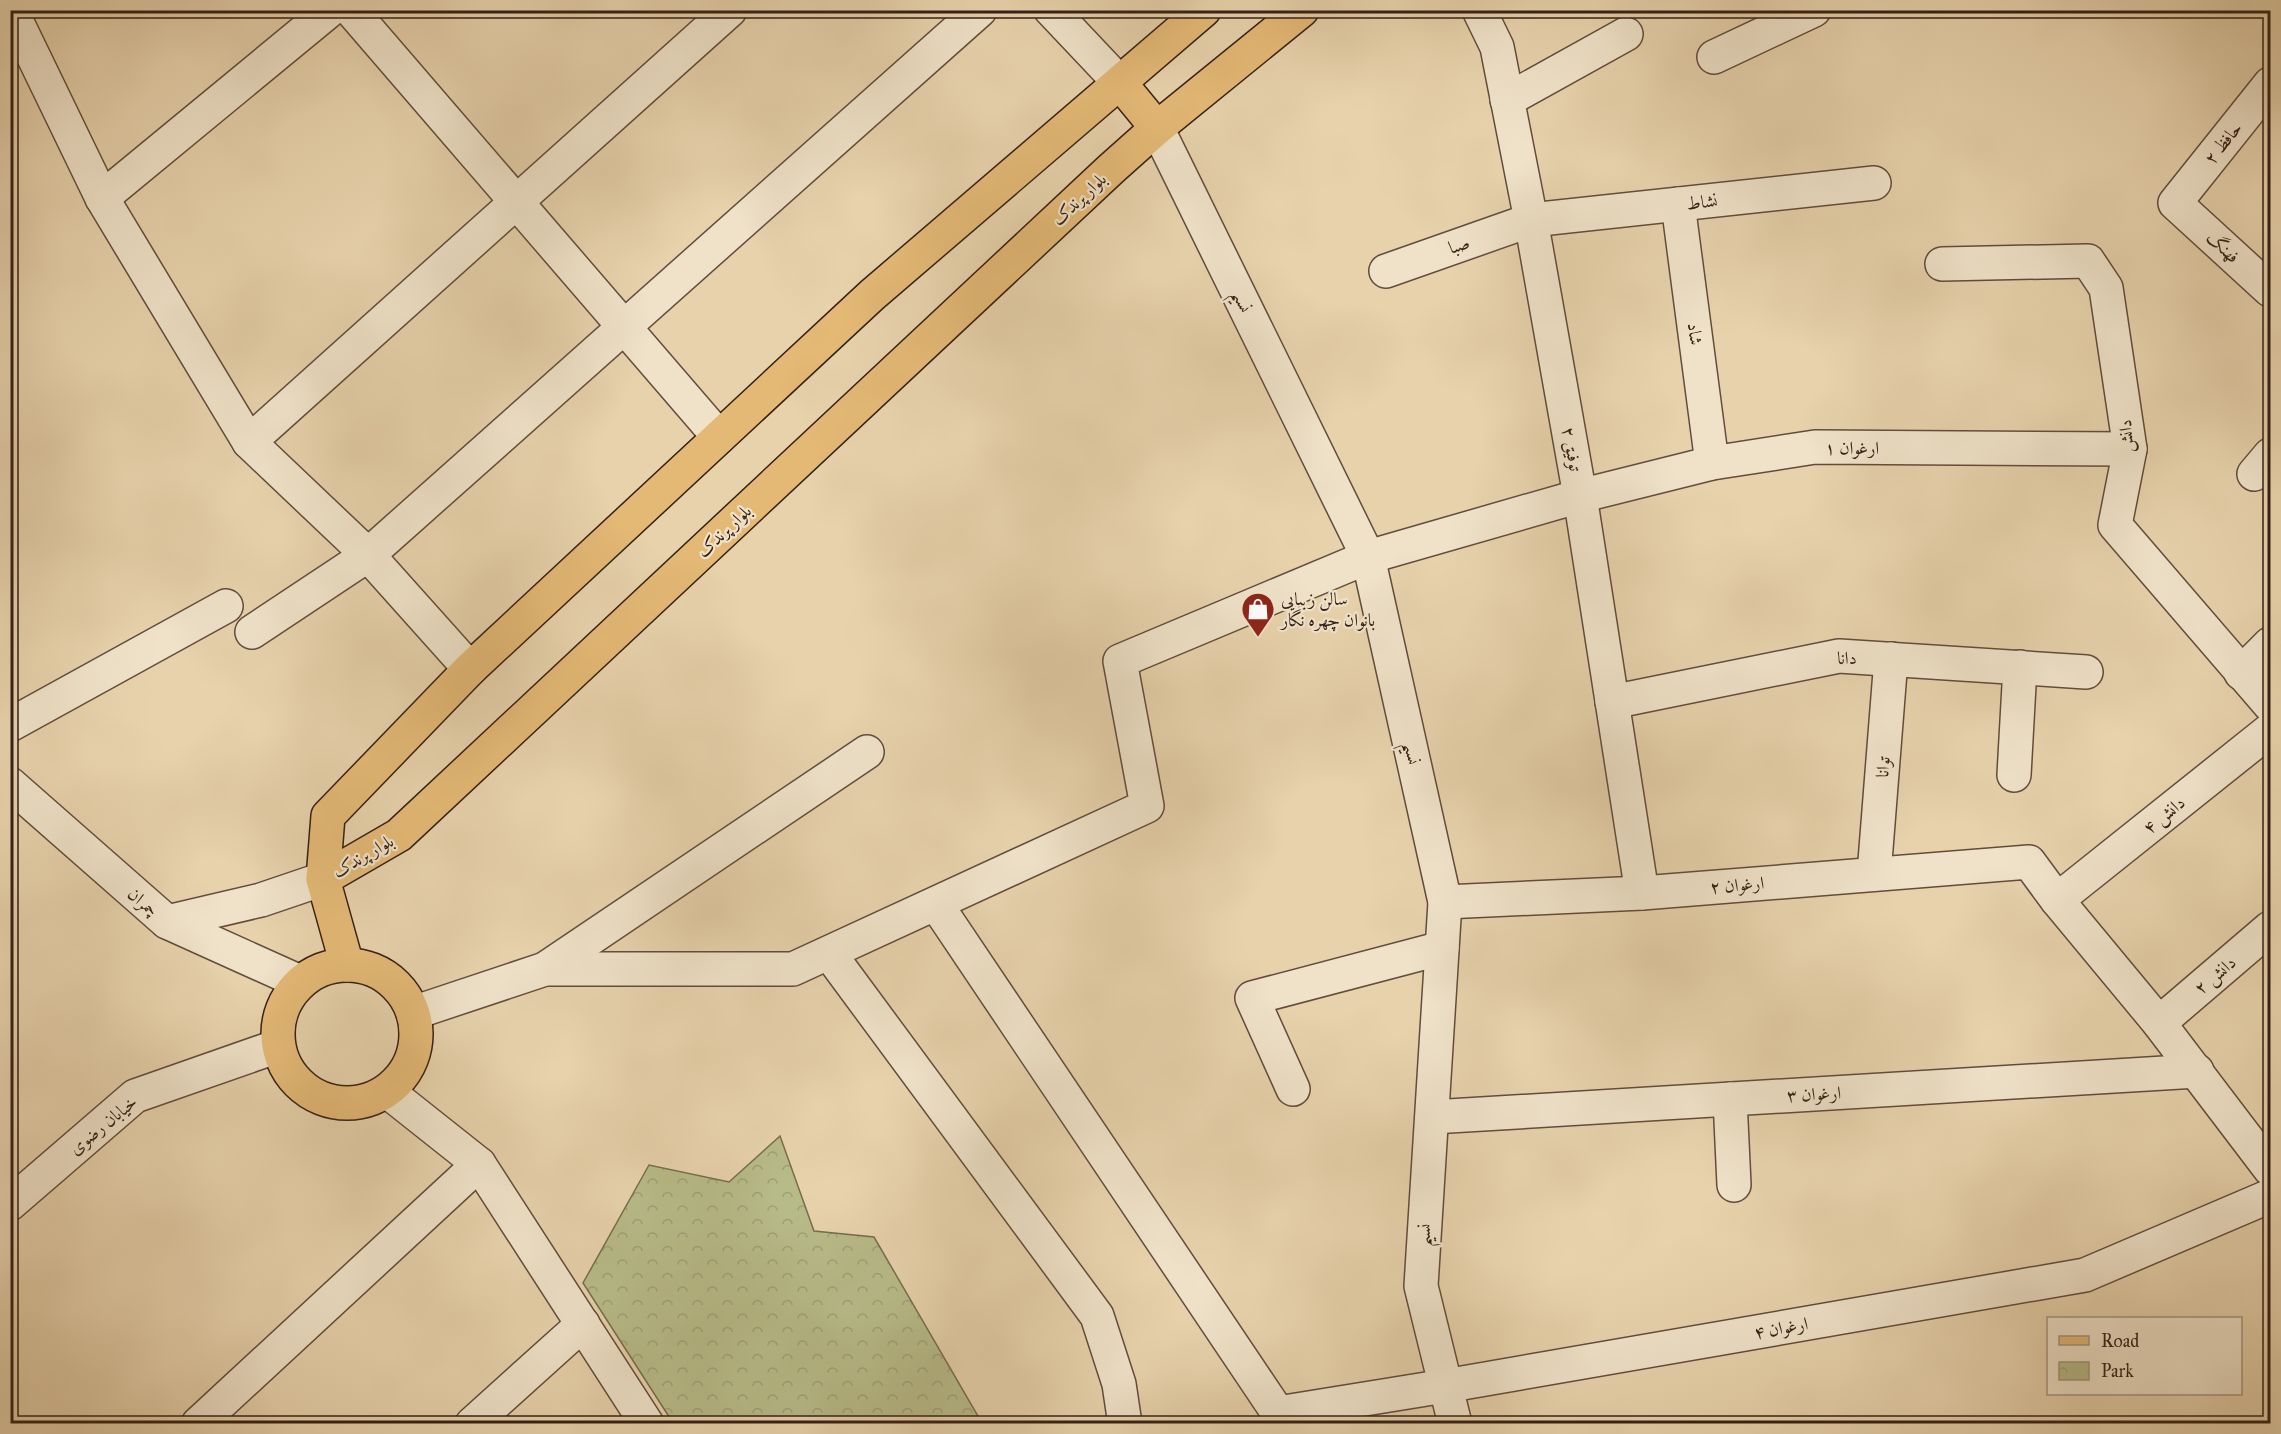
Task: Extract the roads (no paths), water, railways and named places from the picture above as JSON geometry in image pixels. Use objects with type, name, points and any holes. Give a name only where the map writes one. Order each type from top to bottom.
[{"type":"main road","name":"بلوار پرندک","points":[[323,879],[328,816],[470,669],[872,295],[1204,10]]},
{"type":"main road","name":"بلوار پرندک","points":[[323,879],[399,835],[1157,128],[1302,10]]},
{"type":"main road","points":[[1120,83],[1157,128]]},
{"type":"main road","points":[[323,879],[346,965]]},
{"type":"main road","points":[[346,965],[368,969],[387,978],[402,994],[413,1013],[416,1034],[413,1056],[402,1076],[387,1091],[366,1101],[342,1104],[320,1099],[285,1068],[278,1046],[278,1023],[286,1000],[300,982],[330,967],[346,965]]},
{"type":"street","points":[[11,10],[102,198],[249,442],[368,555],[470,669]]},
{"type":"street","points":[[102,198],[330,10]]},
{"type":"street","points":[[351,10],[719,437]]},
{"type":"street","points":[[249,442],[730,10]]},
{"type":"street","points":[[252,632],[368,555],[981,10]]},
{"type":"street","points":[[1051,10],[1120,83]]},
{"type":"street","name":"توفیق ۲","points":[[1479,10],[1497,47],[1531,220],[1580,496],[1642,893]]},
{"type":"street","points":[[1714,57],[1814,10]]},
{"type":"street","points":[[1507,100],[1626,34]]},
{"type":"street","name":"حافظ ۲","points":[[2175,203],[2271,84]]},
{"type":"street","name":"نسیم","points":[[1157,128],[1368,557],[1445,902],[1421,1286],[1455,1424]]},
{"type":"street","name":"نشاط","points":[[1531,220],[1874,183]]},
{"type":"street","name":"فهنگ","points":[[2175,203],[2268,284]]},
{"type":"street","name":"شاد","points":[[1678,204],[1712,463]]},
{"type":"street","name":"صبا","points":[[1386,271],[1531,220]]},
{"type":"street","name":"دانش","points":[[1942,264],[2088,261],[2106,288],[2130,449],[2115,525],[2271,705]]},
{"type":"street","name":"ارغوان ۱","points":[[936,904],[1147,806],[1120,661],[1368,557],[1580,496],[1712,463],[1815,447],[2130,449]]},
{"type":"street","points":[[10,725],[226,606]]},
{"type":"street","points":[[2241,673],[2271,644]]},
{"type":"street","name":"دانا","points":[[1612,702],[1839,656],[2086,672]]},
{"type":"street","name":"توانا","points":[[1874,874],[1891,659]]},
{"type":"street","points":[[2014,775],[2019,667]]},
{"type":"street","name":"دانش ۴","points":[[2057,900],[2271,730]]},
{"type":"street","points":[[413,1013],[545,969],[867,752]]},
{"type":"street","name":"چمران","points":[[10,784],[166,922],[300,982]]},
{"type":"street","name":"ارغوان ۲","points":[[1445,902],[1642,893],[2029,861],[2057,900]]},
{"type":"street","points":[[166,922],[261,900],[323,879]]},
{"type":"street","points":[[2057,900],[2159,1023],[2271,1169]]},
{"type":"street","points":[[545,969],[793,969],[936,904],[1279,1418]]},
{"type":"street","name":"دانش ۲","points":[[2159,1023],[2271,928]]},
{"type":"street","points":[[1293,1089],[1252,998],[1442,948]]},
{"type":"street","points":[[829,953],[1097,1316],[1119,1384],[1125,1424]]},
{"type":"street","name":"خیابان رضوی","points":[[10,1204],[135,1096],[278,1046]]},
{"type":"street","name":"ارغوان ۳","points":[[1432,1117],[2197,1071]]},
{"type":"street","points":[[387,1091],[479,1164],[647,1424]]},
{"type":"street","points":[[1730,1099],[1734,1185]]},
{"type":"street","points":[[198,1424],[479,1164]]},
{"type":"street","name":"ارغوان ۴","points":[[1279,1418],[1445,1386],[2085,1275],[2271,1196]]},
{"type":"street","points":[[472,1424],[583,1324]]},
{"type":"place","name":"سالن زیبایی بانوان چهره نگار","points":[[1258,638]]}]
